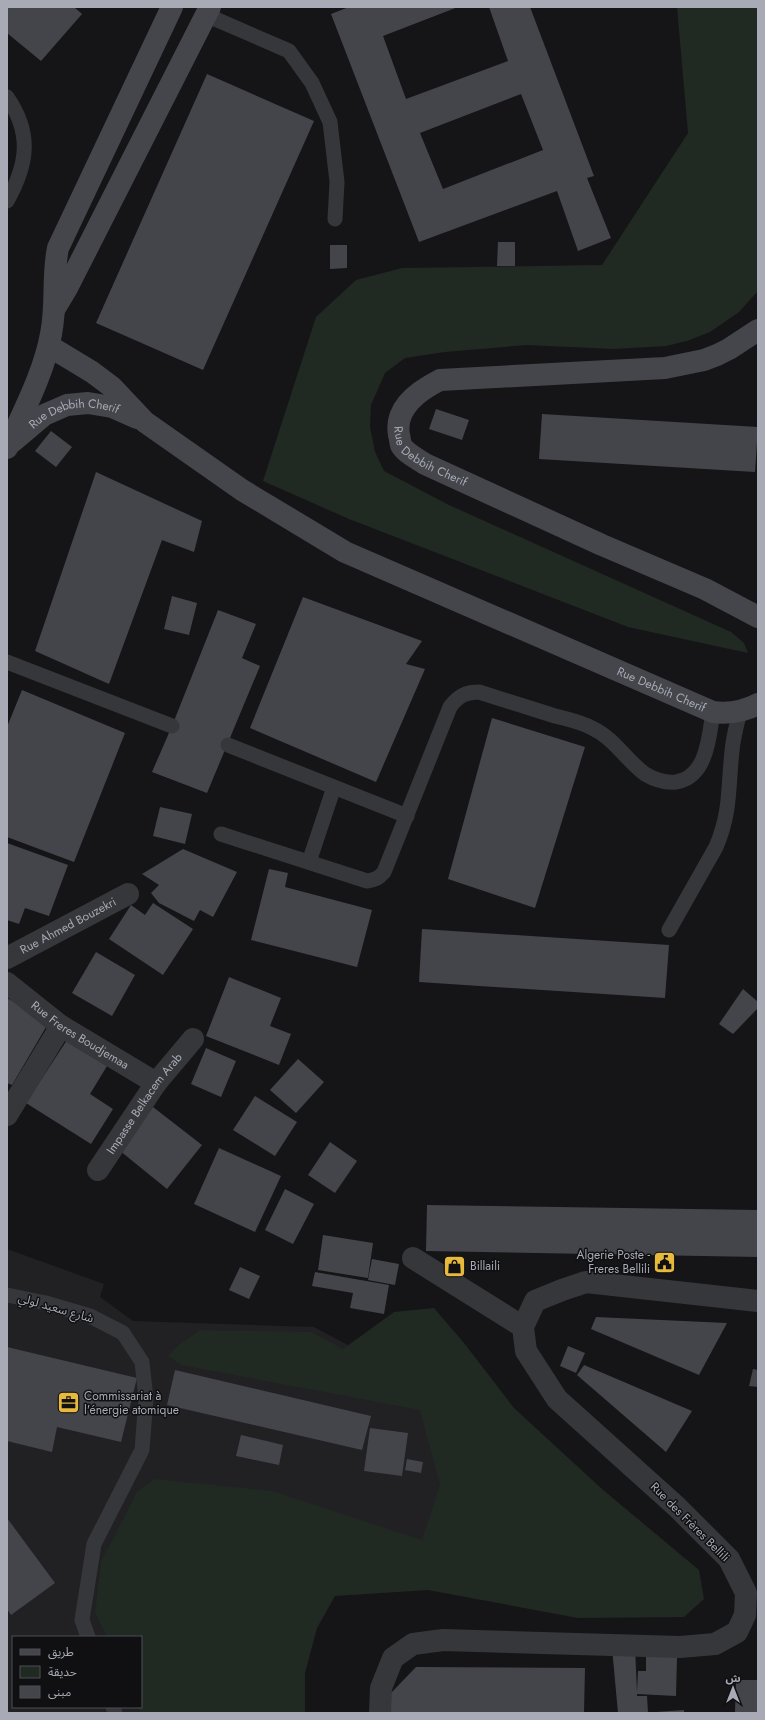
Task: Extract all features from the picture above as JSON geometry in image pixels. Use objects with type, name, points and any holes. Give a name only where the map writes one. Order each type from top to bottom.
[{"type":"street","points":[[8,447],[39,374],[49,346],[55,309],[54,278],[58,248],[172,7]]},
{"type":"street","points":[[55,309],[208,11]]},
{"type":"street","name":"Rue Debbih Cherif","points":[[758,330],[717,355],[704,360],[665,368],[440,380],[424,388],[408,402],[402,413],[398,428],[401,445],[425,464],[602,545],[705,589],[758,617]]},
{"type":"street","name":"Rue Debbih Cherif","points":[[49,346],[92,372],[112,387],[145,422]]},
{"type":"street","name":"Rue Debbih Cherif","points":[[8,447],[44,415],[67,405],[88,403],[112,407],[145,422],[242,490],[345,552],[713,712],[728,714],[749,708]]},
{"type":"street","name":"Rue Ahmed Bouzekri","points":[[7,958],[128,894]]},
{"type":"street","name":"Rue Freres Boudjemaa","points":[[7,983],[60,1026],[156,1083]]},
{"type":"street","points":[[7,1115],[60,1026]]},
{"type":"street","name":"Impasse Belkacem Arab","points":[[98,1170],[156,1083],[193,1039]]},
{"type":"street","points":[[413,1258],[523,1327],[535,1301],[586,1282],[758,1301]]},
{"type":"street","name":"Rue des Frères Bellili","points":[[380,1713],[381,1688],[393,1658],[413,1644],[443,1640],[680,1647],[715,1644],[737,1632],[745,1615],[746,1593],[729,1559],[677,1507],[557,1399],[526,1351],[523,1327]]},
{"type":"lane","points":[[208,11],[289,51],[312,83],[330,122],[337,182],[335,219]]},
{"type":"lane","points":[[7,97],[22,124],[25,148],[17,179],[7,201]]},
{"type":"lane","points":[[7,662],[172,726]]},
{"type":"lane","points":[[221,834],[367,881],[374,880],[380,877],[384,872],[450,707],[455,700],[462,695],[471,692],[480,692],[592,728],[611,741],[644,773],[655,780],[668,783],[681,781],[687,778],[693,774],[701,764],[708,742],[713,712]]},
{"type":"lane","points":[[670,930],[722,834],[728,808],[732,749],[749,708]]},
{"type":"lane","points":[[228,744],[334,788],[407,816]]},
{"type":"lane","points":[[309,862],[334,788]]},
{"type":"lane","name":"شارع سعيد لولي","points":[[7,1295],[46,1303],[90,1316],[123,1333],[142,1362],[146,1398],[142,1450],[94,1544],[82,1620],[88,1636]]},
{"type":"shaded area","points":[[7,1249],[104,1284],[100,1297],[133,1321],[314,1327],[433,1390],[603,1539],[320,1590],[285,1713],[7,1713]]},
{"type":"green space","points":[[677,7],[758,7],[758,291],[739,312],[710,332],[687,341],[666,346],[614,349],[526,345],[445,352],[405,358],[385,373],[371,405],[370,427],[375,452],[384,471],[449,505],[731,632],[744,643],[748,653],[628,627],[349,519],[263,481],[316,317],[356,280],[402,268],[602,265],[688,133]]},
{"type":"green space","points":[[434,1308],[464,1343],[514,1408],[602,1489],[699,1570],[704,1599],[684,1617],[578,1618],[428,1590],[335,1596],[317,1628],[305,1673],[305,1713],[140,1713],[138,1708],[142,1708],[142,1636],[106,1636],[95,1613],[101,1562],[137,1492],[154,1479],[272,1491],[422,1540],[440,1485],[420,1410],[181,1365],[168,1356],[176,1347],[200,1330],[311,1332],[343,1349],[394,1312]]},
{"type":"building","points":[[7,7],[74,7],[82,14],[41,61],[7,33]]},
{"type":"building","points":[[349,7],[458,7],[383,36],[406,99],[508,61],[489,7],[530,7],[594,176],[587,178],[611,238],[578,251],[557,191],[419,242],[331,14]],"holes":[[[521,94],[543,150],[443,189],[420,133]]]},
{"type":"building","points":[[207,74],[314,121],[203,370],[96,323]]},
{"type":"building","points":[[498,242],[515,242],[515,266],[497,266]]},
{"type":"building","points":[[330,245],[347,245],[347,268],[330,269]]},
{"type":"building","points":[[436,409],[469,420],[462,440],[429,429]]},
{"type":"building","points":[[542,414],[758,427],[755,472],[539,459]]},
{"type":"building","points":[[51,431],[72,447],[56,467],[35,451]]},
{"type":"building","points":[[96,472],[202,521],[194,552],[162,540],[109,684],[35,651]]},
{"type":"building","points":[[172,596],[197,603],[189,635],[164,629]]},
{"type":"building","points":[[303,597],[422,641],[406,664],[425,669],[376,782],[250,728]]},
{"type":"building","points":[[218,610],[256,624],[242,658],[260,666],[207,793],[152,772]]},
{"type":"building","points":[[22,690],[125,733],[74,862],[7,837],[7,727]]},
{"type":"building","points":[[492,718],[585,747],[535,908],[448,879]]},
{"type":"building","points":[[160,807],[192,814],[185,844],[153,836]]},
{"type":"building","points":[[7,843],[68,865],[49,916],[25,908],[19,924],[7,920]]},
{"type":"building","points":[[183,849],[237,872],[213,917],[200,910],[194,921],[159,903],[151,893],[159,885],[142,874]]},
{"type":"building","points":[[269,869],[288,873],[285,887],[372,910],[357,967],[251,940]]},
{"type":"building","points":[[153,903],[193,929],[163,975],[109,939],[131,905],[145,915]]},
{"type":"building","points":[[422,929],[669,945],[665,998],[419,982]]},
{"type":"building","points":[[96,952],[135,975],[112,1016],[72,993]]},
{"type":"building","points":[[229,977],[281,998],[270,1026],[291,1034],[279,1065],[206,1036]]},
{"type":"building","points":[[743,989],[758,1002],[758,1008],[733,1034],[719,1024]]},
{"type":"building","points":[[7,998],[49,1022],[12,1085],[7,1083]]},
{"type":"building","points":[[67,1040],[107,1066],[90,1094],[113,1109],[91,1144],[26,1103]]},
{"type":"building","points":[[206,1048],[236,1061],[221,1097],[191,1084]]},
{"type":"building","points":[[298,1059],[324,1082],[296,1113],[270,1090]]},
{"type":"building","points":[[255,1096],[297,1122],[275,1156],[233,1130]]},
{"type":"building","points":[[153,1107],[202,1145],[167,1189],[119,1150]]},
{"type":"building","points":[[330,1142],[357,1161],[335,1193],[308,1175]]},
{"type":"building","points":[[219,1148],[281,1176],[255,1232],[194,1204]]},
{"type":"building","points":[[285,1189],[314,1204],[293,1244],[265,1230]]},
{"type":"building","points":[[427,1205],[758,1210],[758,1257],[426,1251]]},
{"type":"building","points":[[323,1235],[373,1243],[368,1278],[318,1270]]},
{"type":"building","points":[[372,1259],[399,1264],[395,1285],[368,1280]]},
{"type":"building","points":[[240,1267],[260,1276],[249,1299],[229,1290]]},
{"type":"building","points":[[315,1272],[389,1285],[384,1314],[350,1308],[353,1293],[312,1286]]},
{"type":"building","points":[[596,1317],[727,1323],[699,1375],[591,1329]]},
{"type":"building","points":[[568,1346],[585,1353],[576,1373],[560,1366]]},
{"type":"building","name":"Commissariat à l'énergie atomique","points":[[7,1347],[137,1378],[121,1442],[57,1427],[52,1452],[7,1441]]},
{"type":"building","points":[[584,1365],[692,1411],[666,1452],[577,1375]]},
{"type":"building","points":[[753,1369],[758,1370],[758,1387],[749,1386]]},
{"type":"building","points":[[175,1370],[371,1416],[362,1450],[167,1405]]},
{"type":"building","points":[[370,1428],[408,1433],[402,1476],[364,1471]]},
{"type":"building","points":[[241,1435],[283,1445],[279,1465],[236,1456]]},
{"type":"building","points":[[407,1459],[423,1462],[421,1473],[405,1470]]},
{"type":"building","points":[[7,1518],[55,1583],[11,1615],[7,1609]]},
{"type":"building","points":[[635,1647],[637,1692],[638,1671],[646,1671],[646,1656],[677,1657],[676,1696],[637,1694],[637,1696],[647,1696],[648,1713],[618,1713],[612,1648]]},
{"type":"building","points":[[416,1667],[585,1668],[584,1713],[389,1713],[391,1693]]},
{"type":"building","points":[[736,1680],[758,1680],[758,1713],[735,1713]]},
{"type":"building","points":[[684,1710],[684,1713],[656,1713],[656,1712]]},
{"type":"place","name":"Algerie Poste - Freres Bellili","points":[[665,1262]]},
{"type":"place","name":"Billaili","points":[[454,1266]]},
{"type":"place","name":"Commissariat à l'énergie atomique","points":[[69,1403]]}]
